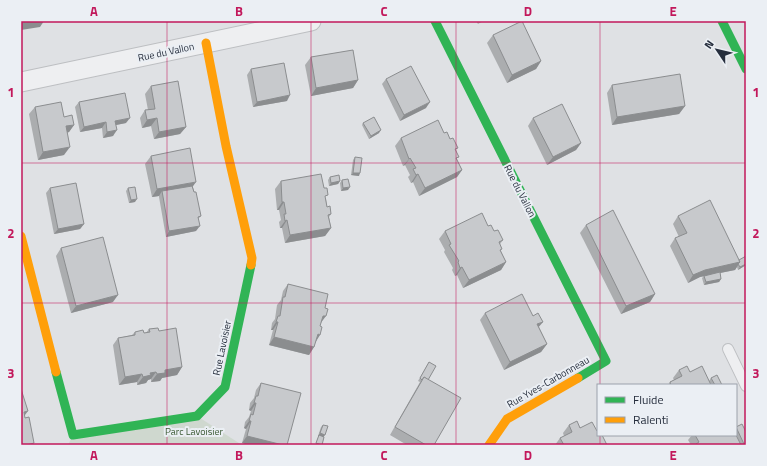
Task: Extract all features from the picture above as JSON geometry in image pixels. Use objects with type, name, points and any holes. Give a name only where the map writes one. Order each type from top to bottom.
[{"type":"street","name":"Rue du Vallon","points":[[21,82],[311,21]]},
{"type":"street","name":"Rue du Vallon","points":[[435,21],[606,361]]},
{"type":"street","points":[[722,21],[746,69]]},
{"type":"street","name":"Rue Lavoisier","points":[[21,236],[73,435],[197,416],[225,387],[252,258],[226,146],[206,43]]},
{"type":"street","name":"Rue Yves-Carbonneau","points":[[489,445],[507,419],[606,361]]},
{"type":"lane","points":[[728,349],[746,386]]},
{"type":"green space","name":"Parc Lavoisier","points":[[197,416],[242,445],[68,445],[73,435]]},
{"type":"building","points":[[21,21],[34,21],[21,23]]},
{"type":"building","points":[[522,21],[541,61],[512,75],[493,35]]},
{"type":"building","points":[[353,50],[358,80],[316,88],[311,57]]},
{"type":"building","points":[[284,63],[290,95],[257,102],[251,69]]},
{"type":"building","points":[[411,66],[430,102],[404,115],[386,79]]},
{"type":"building","points":[[680,74],[685,106],[617,117],[612,85]]},
{"type":"building","points":[[178,81],[186,127],[159,132],[157,118],[147,120],[145,110],[155,109],[151,86]]},
{"type":"building","points":[[125,93],[130,118],[115,121],[117,130],[107,132],[106,122],[84,127],[79,102]]},
{"type":"building","points":[[61,102],[64,117],[72,115],[74,125],[66,126],[70,147],[43,152],[35,107]]},
{"type":"building","points":[[562,104],[581,143],[553,157],[533,118]]},
{"type":"building","points":[[374,117],[381,130],[371,136],[363,123]]},
{"type":"building","points":[[438,120],[444,133],[447,132],[450,139],[453,138],[458,148],[455,149],[459,157],[456,158],[462,170],[425,188],[418,174],[416,175],[413,169],[416,168],[410,158],[409,159],[401,138]]},
{"type":"building","points":[[190,148],[196,182],[157,189],[151,156]]},
{"type":"building","points":[[355,157],[362,158],[360,173],[353,173]]},
{"type":"building","points":[[321,174],[324,188],[327,188],[328,195],[325,196],[327,207],[330,206],[331,214],[328,215],[331,228],[290,235],[287,220],[285,221],[284,214],[286,214],[284,202],[282,202],[281,181]]},
{"type":"building","points":[[339,175],[340,181],[331,183],[330,177]]},
{"type":"building","points":[[348,179],[350,187],[343,188],[342,180]]},
{"type":"building","points":[[76,183],[84,224],[58,229],[50,188]]},
{"type":"building","points":[[192,186],[194,192],[196,192],[201,216],[198,217],[200,226],[169,231],[162,191]]},
{"type":"building","points":[[135,187],[137,199],[131,200],[128,188]]},
{"type":"building","points":[[710,200],[740,262],[705,270],[693,275],[675,238],[687,233],[678,216]]},
{"type":"building","points":[[613,210],[655,294],[626,306],[586,225]]},
{"type":"building","points":[[482,213],[488,226],[491,225],[494,231],[498,230],[503,240],[499,242],[502,249],[500,250],[506,262],[469,280],[462,267],[460,268],[459,261],[449,245],[451,244],[445,231]]},
{"type":"building","points":[[103,237],[118,295],[76,306],[61,248]]},
{"type":"building","points":[[746,256],[746,264],[740,267],[738,264],[740,262],[739,260]]},
{"type":"building","points":[[720,272],[721,279],[706,282],[704,276]]},
{"type":"building","points":[[288,284],[328,294],[325,308],[328,309],[326,316],[323,316],[320,326],[322,327],[320,335],[318,334],[314,347],[274,337],[278,322],[276,322],[278,316],[280,316],[283,297],[285,297]]},
{"type":"building","points":[[522,294],[533,316],[538,313],[543,322],[537,324],[547,344],[510,362],[485,313]]},
{"type":"building","points":[[158,328],[159,331],[176,328],[182,367],[165,370],[165,373],[150,373],[151,375],[143,377],[142,374],[125,377],[118,338],[135,335],[135,332],[143,330],[144,333],[150,332],[149,329]]},
{"type":"building","points":[[429,362],[436,366],[428,380],[424,377],[422,380],[420,378]]},
{"type":"building","points":[[687,366],[690,372],[702,366],[711,384],[671,384],[670,382],[682,376],[679,370]]},
{"type":"building","points":[[717,375],[722,384],[714,384],[711,378]]},
{"type":"building","points":[[424,377],[461,398],[434,445],[426,445],[395,427]]},
{"type":"building","points":[[261,383],[301,393],[287,445],[247,436],[251,421],[249,421],[251,414],[253,415],[256,403],[254,403],[256,396],[258,396]]},
{"type":"building","points":[[21,389],[28,411],[24,412],[25,418],[29,417],[34,443],[27,445],[21,445]]},
{"type":"building","points":[[577,421],[580,428],[592,422],[597,431],[597,436],[602,436],[607,445],[564,445],[560,438],[572,432],[569,425]]},
{"type":"building","points":[[742,424],[746,432],[746,443],[744,444],[737,429],[737,426]]},
{"type":"building","points":[[323,425],[328,426],[325,435],[320,433]]},
{"type":"building","points":[[319,435],[324,437],[322,445],[316,443]]},
{"type":"building","points":[[696,436],[736,436],[741,445],[696,444],[699,442]]},
{"type":"traffic: fast","points":[[435,21],[606,361],[578,378]]},
{"type":"traffic: fast","points":[[722,21],[746,69]]},
{"type":"traffic: fast","points":[[56,372],[73,435],[197,416],[225,387],[251,265]]},
{"type":"traffic: slow","points":[[206,43],[226,146],[252,258],[251,265]]},
{"type":"traffic: slow","points":[[21,236],[56,372]]},
{"type":"traffic: slow","points":[[489,445],[507,419],[578,378]]}]
